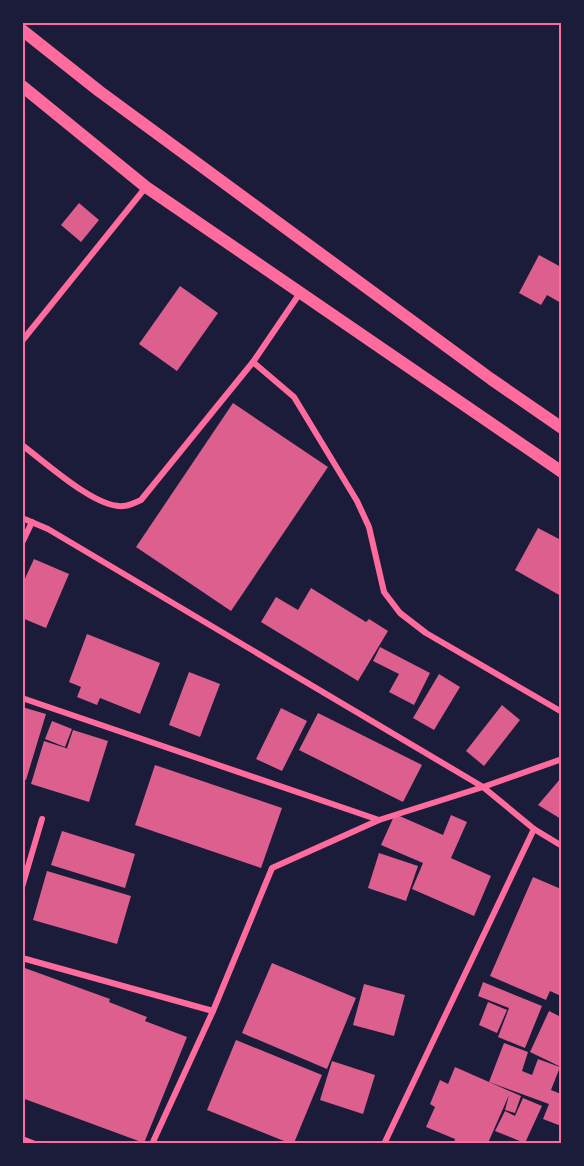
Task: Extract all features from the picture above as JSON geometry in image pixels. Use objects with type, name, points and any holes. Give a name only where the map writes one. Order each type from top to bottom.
[{"type":"main road","points":[[22,30],[99,91],[561,428]]},
{"type":"main road","points":[[22,86],[146,187],[561,472]]},
{"type":"street","points":[[22,341],[146,187]]},
{"type":"street","points":[[22,445],[92,498],[108,504],[123,506],[141,500],[253,362],[300,293]]},
{"type":"street","points":[[253,362],[294,397],[357,501],[369,527],[384,592],[400,613],[426,633],[561,712]]},
{"type":"street","points":[[22,518],[48,529],[483,787],[534,829],[561,846]]},
{"type":"street","points":[[22,543],[32,522]]},
{"type":"street","points":[[22,698],[379,820]]},
{"type":"street","points":[[152,1143],[213,1011],[272,868],[379,820],[561,759]]},
{"type":"street","points":[[22,887],[42,819]]},
{"type":"street","points":[[384,1143],[534,829]]},
{"type":"street","points":[[22,958],[213,1011]]},
{"type":"street","points":[[22,1139],[35,1143]]},
{"type":"building","points":[[79,203],[99,220],[81,242],[61,225]]},
{"type":"building","points":[[539,255],[561,267],[561,303],[547,295],[541,305],[519,293]]},
{"type":"building","points":[[180,286],[218,313],[177,371],[139,344]]},
{"type":"building","points":[[233,403],[328,467],[231,611],[136,547]]},
{"type":"building","points":[[538,528],[561,540],[561,596],[515,570]]},
{"type":"building","points":[[34,559],[69,574],[46,628],[22,618],[22,585]]},
{"type":"building","points":[[311,588],[366,622],[369,619],[388,631],[358,681],[261,622],[276,597],[298,610]]},
{"type":"building","points":[[87,634],[160,663],[140,714],[100,698],[97,705],[77,697],[81,687],[69,682]]},
{"type":"building","points":[[380,647],[430,673],[414,705],[389,692],[399,674],[373,661]]},
{"type":"building","points":[[189,672],[220,684],[200,737],[169,725]]},
{"type":"building","points":[[439,674],[460,687],[434,730],[413,718]]},
{"type":"building","points":[[502,705],[520,720],[484,766],[466,751]]},
{"type":"building","points":[[22,707],[46,714],[26,780],[22,779]]},
{"type":"building","points":[[281,708],[307,721],[282,771],[256,759]]},
{"type":"building","points":[[318,713],[422,765],[403,802],[299,750]]},
{"type":"building","points":[[52,721],[72,729],[65,747],[45,739]]},
{"type":"building","points":[[73,730],[108,741],[89,802],[31,784],[44,741],[69,749],[67,748]]},
{"type":"building","points":[[155,765],[282,808],[261,868],[135,825]]},
{"type":"building","points":[[561,778],[561,819],[538,805]]},
{"type":"building","points":[[395,814],[443,835],[451,815],[467,822],[451,858],[491,876],[474,916],[412,889],[423,863],[381,845]]},
{"type":"building","points":[[62,831],[135,854],[125,888],[51,865]]},
{"type":"building","points":[[379,853],[418,866],[406,901],[368,888]]},
{"type":"building","points":[[47,871],[131,896],[117,944],[33,920]]},
{"type":"building","points":[[533,877],[561,889],[561,996],[550,991],[546,1000],[490,976]]},
{"type":"building","points":[[272,963],[356,998],[327,1069],[242,1033]]},
{"type":"building","points":[[22,967],[110,999],[109,1002],[147,1017],[145,1021],[187,1037],[144,1143],[22,1098]]},
{"type":"building","points":[[483,982],[542,1006],[525,1048],[498,1037],[509,1008],[478,996]]},
{"type":"building","points":[[364,984],[405,995],[394,1036],[353,1025]]},
{"type":"building","points":[[488,1002],[507,1010],[497,1033],[479,1025]]},
{"type":"building","points":[[549,1011],[561,1017],[561,1067],[530,1052]]},
{"type":"building","points":[[236,1040],[322,1075],[294,1143],[207,1110]]},
{"type":"building","points":[[504,1043],[528,1052],[522,1071],[532,1075],[538,1059],[560,1067],[551,1090],[561,1094],[561,1126],[543,1119],[549,1104],[489,1082]]},
{"type":"building","points":[[332,1061],[375,1075],[363,1114],[320,1100]]},
{"type":"building","points":[[455,1067],[521,1096],[515,1113],[505,1110],[509,1095],[488,1143],[454,1143],[455,1139],[426,1127],[435,1107],[430,1104],[440,1080],[448,1084]]},
{"type":"building","points":[[523,1098],[542,1106],[525,1143],[495,1131],[505,1111],[515,1116]]}]
